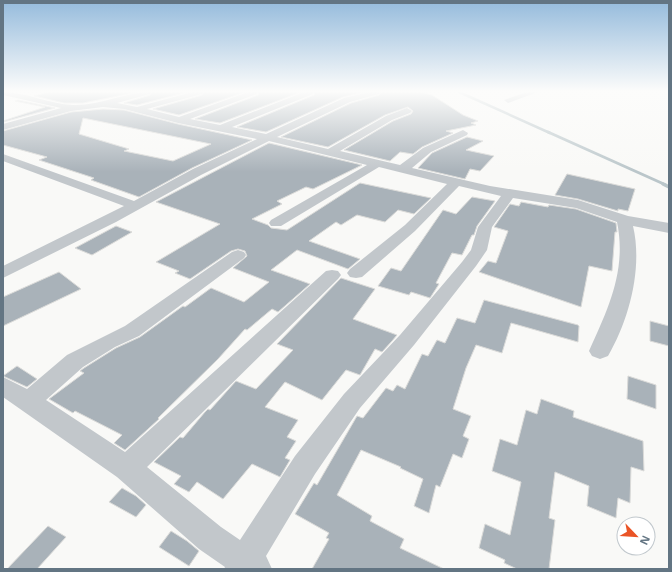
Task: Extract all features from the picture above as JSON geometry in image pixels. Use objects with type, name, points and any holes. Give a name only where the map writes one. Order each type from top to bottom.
[{"type":"street","points":[[3,127],[27,119]]},
{"type":"street","points":[[173,119],[267,138],[509,194],[578,204],[624,220],[669,228]]},
{"type":"street","points":[[221,128],[244,119]]},
{"type":"street","points":[[3,273],[135,206],[197,172],[308,119]]},
{"type":"street","points":[[329,153],[388,119]]},
{"type":"street","points":[[403,170],[427,150],[463,133]]},
{"type":"street","points":[[3,157],[135,206]]},
{"type":"street","points":[[276,223],[378,164]]},
{"type":"street","points":[[356,273],[410,228],[457,182]]},
{"type":"street","points":[[3,386],[29,401],[127,468],[210,538],[247,566],[304,466],[352,401],[407,340],[468,266],[478,250],[485,227],[509,194]]},
{"type":"street","points":[[600,351],[614,322],[625,282],[628,235],[624,220]]},
{"type":"street","points":[[29,401],[75,361],[108,342],[132,331],[238,255]]},
{"type":"street","points":[[127,468],[332,275]]},
{"type":"building","points":[[10,119],[15,119],[3,122]]},
{"type":"building","points":[[47,119],[83,119],[79,134],[129,149],[124,151],[173,161],[211,144],[86,119],[158,119],[252,140],[192,168],[139,197],[91,180],[94,178],[39,160],[47,157],[3,145],[3,131]]},
{"type":"building","points":[[196,119],[231,119],[220,123]]},
{"type":"building","points":[[257,119],[295,119],[266,132],[237,127]]},
{"type":"building","points":[[319,119],[378,119],[328,147],[281,137]]},
{"type":"building","points":[[399,119],[472,119],[478,121],[471,123],[476,125],[446,131],[453,133],[422,147],[413,154],[400,152],[390,161],[344,150]]},
{"type":"building","points":[[467,137],[483,141],[466,150],[494,156],[480,171],[470,169],[465,179],[418,168],[432,153]]},
{"type":"building","points":[[269,143],[362,165],[313,189],[306,187],[277,201],[282,204],[252,219],[268,225],[271,228],[287,230],[360,183],[431,198],[414,214],[398,210],[385,222],[357,215],[341,225],[336,222],[309,241],[360,259],[348,269],[297,250],[271,270],[310,284],[278,312],[272,309],[247,330],[245,329],[218,359],[158,418],[159,419],[125,450],[114,443],[122,435],[75,411],[73,413],[49,399],[84,373],[80,371],[84,368],[116,348],[140,337],[211,288],[244,302],[269,282],[233,268],[247,256],[245,251],[238,249],[231,251],[190,279],[175,273],[179,271],[156,262],[220,224],[156,202]]},
{"type":"building","points":[[567,174],[635,189],[628,211],[618,209],[618,211],[578,199],[555,195]]},
{"type":"building","points":[[472,197],[495,201],[477,226],[474,235],[472,235],[462,255],[452,253],[436,283],[439,284],[430,298],[411,292],[409,295],[378,286],[391,268],[401,271],[443,210],[456,214]]},
{"type":"building","points":[[521,202],[548,207],[549,205],[576,209],[616,223],[617,232],[615,232],[612,271],[589,266],[581,307],[479,272],[488,261],[496,263],[508,231],[494,227],[510,204],[519,206]]},
{"type":"building","points":[[116,226],[132,232],[92,255],[75,248]]},
{"type":"building","points":[[59,272],[81,289],[3,326],[3,297]]},
{"type":"building","points":[[341,278],[375,289],[353,319],[397,335],[382,352],[375,349],[360,375],[346,370],[322,400],[285,382],[265,407],[298,420],[287,437],[296,441],[285,458],[290,460],[280,477],[252,464],[223,499],[197,482],[189,492],[174,484],[181,476],[154,462],[180,437],[183,438],[205,412],[208,409],[210,410],[236,381],[256,389],[293,350],[277,344]]},
{"type":"building","points":[[484,300],[578,325],[578,342],[511,323],[502,353],[476,345],[466,368],[453,409],[471,416],[463,436],[469,439],[462,458],[453,454],[440,487],[436,485],[429,513],[414,506],[423,479],[400,468],[401,467],[361,450],[337,495],[372,516],[370,521],[404,539],[400,548],[444,569],[312,569],[329,539],[326,538],[329,533],[295,514],[314,483],[317,485],[357,416],[363,418],[386,388],[393,391],[397,385],[405,389],[422,354],[428,356],[437,340],[445,343],[457,318],[475,323]]},
{"type":"building","points":[[650,321],[669,326],[669,346],[650,341]]},
{"type":"building","points":[[17,366],[37,379],[27,387],[3,376]]},
{"type":"building","points":[[628,376],[656,385],[656,409],[627,399]]},
{"type":"building","points":[[541,399],[574,411],[573,417],[643,441],[644,471],[631,467],[630,503],[618,498],[616,518],[587,506],[589,486],[555,472],[549,518],[555,520],[549,569],[517,569],[504,563],[505,560],[479,548],[485,524],[510,535],[521,482],[492,471],[500,439],[517,445],[526,410],[537,414]]},
{"type":"building","points":[[122,488],[136,496],[146,505],[136,517],[109,502]]},
{"type":"building","points":[[48,526],[66,537],[37,569],[7,569]]},
{"type":"building","points":[[171,531],[199,551],[189,566],[159,547]]},
{"type":"waterway","points":[[518,119],[550,133]]},
{"type":"waterway","points":[[548,132],[666,185]]},
{"type":"waterway","points":[[663,184],[669,187]]}]
